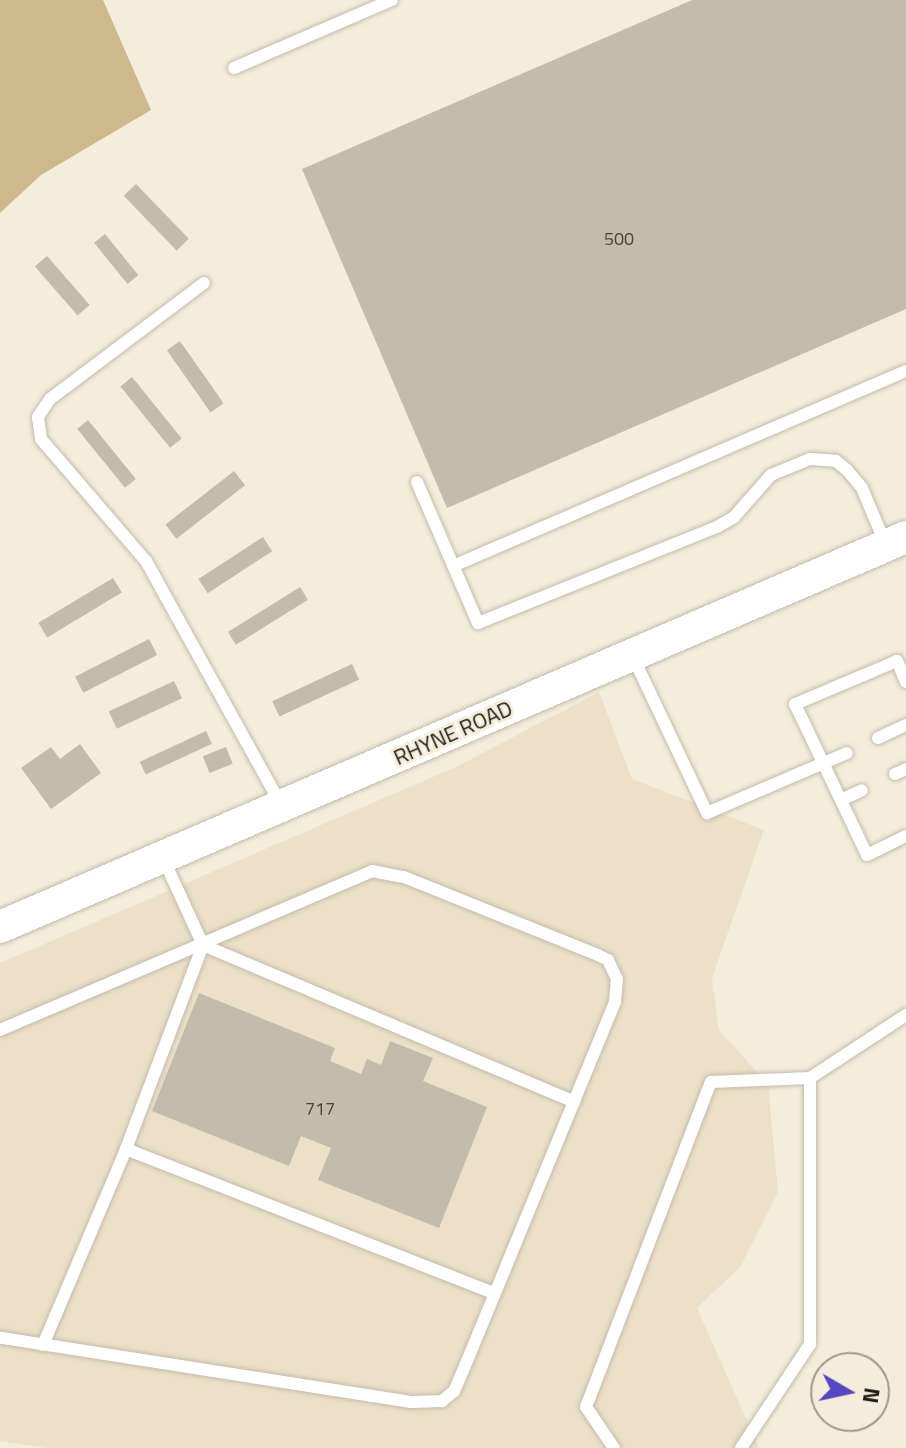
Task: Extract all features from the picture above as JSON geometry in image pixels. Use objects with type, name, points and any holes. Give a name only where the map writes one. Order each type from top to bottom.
[{"type":"street","name":"RHYNE ROAD","points":[[0,927],[896,541]]},
{"type":"lane","points":[[234,68],[392,0]]},
{"type":"lane","points":[[204,283],[50,399],[38,417],[41,439],[146,561],[282,807]]},
{"type":"lane","points":[[453,566],[906,371]]},
{"type":"lane","points":[[417,482],[478,623],[717,527],[734,517],[771,475],[792,464],[827,459],[847,470],[896,541]]},
{"type":"lane","points":[[632,655],[707,813],[847,753]]},
{"type":"lane","points":[[906,682],[897,661],[795,704],[867,855],[906,836]]},
{"type":"lane","points":[[878,738],[906,725]]},
{"type":"lane","points":[[841,800],[862,790]]},
{"type":"lane","points":[[163,858],[203,945],[574,1102]]},
{"type":"lane","points":[[0,1030],[372,871],[404,877],[598,955],[608,960],[617,979],[615,1002],[574,1102],[454,1391],[442,1401],[411,1402],[0,1338]]},
{"type":"lane","points":[[43,1345],[126,1149],[203,945]]},
{"type":"lane","points":[[614,1448],[586,1407],[711,1082],[810,1078],[906,1015]]},
{"type":"lane","points":[[741,1448],[810,1344],[810,1078]]},
{"type":"lane","points":[[126,1149],[493,1293]]},
{"type":"shaded area","points":[[0,0],[103,0],[151,110],[41,175],[0,213]]},
{"type":"shaded area","points":[[599,692],[632,779],[764,830],[712,978],[719,1030],[768,1084],[778,1192],[740,1267],[697,1308],[759,1448],[46,1448],[0,1441],[0,963],[456,767]]},
{"type":"building","points":[[692,0],[906,0],[906,309],[447,508],[302,169]]},
{"type":"building","points":[[136,184],[189,239],[177,250],[124,196]]},
{"type":"building","points":[[105,234],[138,275],[127,284],[94,243]]},
{"type":"building","points":[[47,256],[90,305],[78,316],[35,266]]},
{"type":"building","points":[[180,341],[224,403],[210,412],[167,350]]},
{"type":"building","points":[[132,377],[182,438],[170,448],[120,386]]},
{"type":"building","points":[[88,420],[136,479],[125,488],[77,429]]},
{"type":"building","points":[[234,471],[245,485],[177,539],[165,525]]},
{"type":"building","points":[[263,537],[272,551],[208,593],[198,579]]},
{"type":"building","points":[[113,578],[122,593],[47,637],[38,623]]},
{"type":"building","points":[[300,587],[308,600],[236,645],[228,632]]},
{"type":"building","points":[[149,639],[157,655],[83,693],[75,677]]},
{"type":"building","points":[[352,664],[359,679],[279,717],[272,701]]},
{"type":"building","points":[[174,681],[182,698],[117,729],[109,711]]},
{"type":"building","points":[[206,731],[212,744],[146,775],[140,762]]},
{"type":"building","points":[[80,744],[101,773],[51,809],[21,768],[51,747],[60,759]]},
{"type":"building","points":[[226,747],[233,764],[210,773],[203,756]]},
{"type":"building","points":[[199,993],[335,1048],[330,1061],[361,1074],[367,1059],[381,1065],[390,1041],[433,1058],[423,1081],[487,1107],[439,1228],[318,1180],[331,1148],[301,1136],[289,1166],[152,1111]]}]
